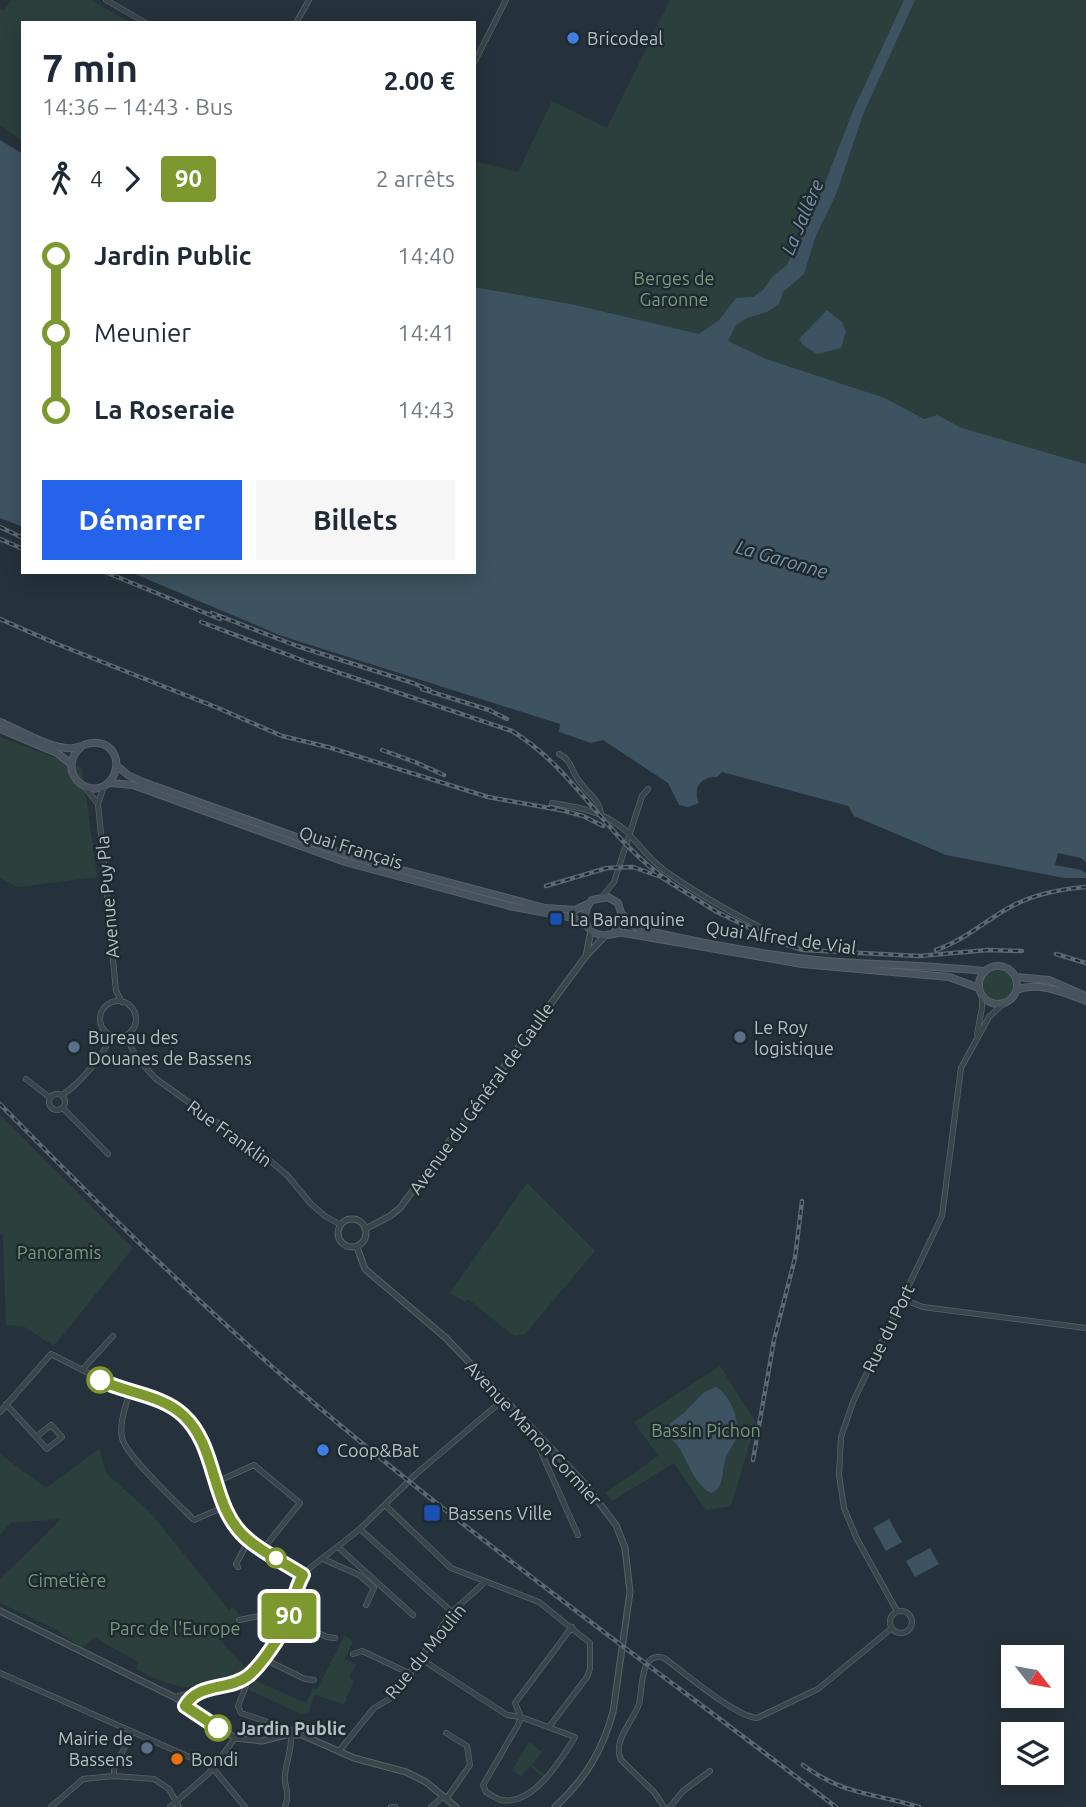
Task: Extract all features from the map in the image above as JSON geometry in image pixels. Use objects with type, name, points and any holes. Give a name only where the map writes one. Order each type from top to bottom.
[{"type":"main road","points":[[0,722],[60,747],[81,747]]},
{"type":"main road","points":[[0,729],[57,753],[71,764]]},
{"type":"main road","points":[[93,742],[106,745],[114,754],[117,766],[107,784],[98,788],[83,786],[74,777],[71,764],[76,751],[81,747],[93,742]]},
{"type":"main road","name":"Quai Français","points":[[117,766],[143,782],[349,856],[545,908],[576,910],[588,904]]},
{"type":"main road","name":"Quai Français","points":[[107,784],[133,785],[345,862],[533,912],[574,918],[589,928]]},
{"type":"main road","points":[[602,897],[608,897],[618,903],[623,914],[621,925],[614,933],[605,935],[589,928],[584,915],[588,904],[602,897]]},
{"type":"main road","name":"Quai Alfred de Vial","points":[[623,914],[629,923],[639,929],[780,955],[840,962],[985,971]]},
{"type":"main road","name":"Quai Alfred de Vial","points":[[614,933],[802,964],[948,976],[979,988]]},
{"type":"main road","points":[[1000,966],[1010,969],[1016,977],[1017,990],[1012,999],[1002,1004],[988,1002],[982,996],[979,988],[981,976],[985,971],[1000,966]]},
{"type":"main road","points":[[1016,977],[1049,981],[1086,998]]},
{"type":"main road","points":[[1017,990],[1043,988],[1086,998]]},
{"type":"street","points":[[106,0],[115,2],[143,21]]},
{"type":"street","points":[[297,21],[309,0]]},
{"type":"street","points":[[476,59],[506,0]]},
{"type":"street","points":[[559,754],[568,760],[577,780],[598,804],[601,814]]},
{"type":"street","name":"Avenue Puy Pla","points":[[107,784],[98,804],[116,991],[122,1002]]},
{"type":"street","points":[[83,786],[98,804]]},
{"type":"street","points":[[602,897],[614,882],[642,796],[648,789]]},
{"type":"street","points":[[552,803],[601,814],[614,821],[667,873],[720,906],[785,940]]},
{"type":"street","name":"Avenue du Général de Gaulle","points":[[586,956],[589,928]]},
{"type":"street","name":"Avenue du Général de Gaulle","points":[[365,1228],[390,1216],[407,1199],[586,956],[605,935]]},
{"type":"street","points":[[109,1004],[122,1002],[132,1007],[136,1018],[134,1029],[126,1036],[110,1036],[100,1021],[103,1009],[116,991]]},
{"type":"street","name":"Rue du Port","points":[[976,1038],[982,996]]},
{"type":"street","name":"Rue du Port","points":[[897,1611],[849,1522],[841,1494],[838,1456],[853,1402],[942,1216],[960,1077],[976,1038],[992,1013],[1002,1004]]},
{"type":"street","points":[[62,1095],[108,1046],[110,1036]]},
{"type":"street","name":"Rue Franklin","points":[[126,1036],[136,1057],[155,1078],[268,1158],[287,1175],[311,1204],[341,1225]]},
{"type":"street","points":[[26,1079],[49,1097]]},
{"type":"street","points":[[56,1093],[62,1095],[65,1100],[63,1108],[57,1111],[50,1108],[49,1097],[56,1093]]},
{"type":"street","points":[[63,1108],[108,1154]]},
{"type":"street","points":[[348,1220],[356,1220],[365,1228],[366,1237],[357,1247],[348,1247],[341,1242],[338,1234],[341,1225],[348,1220]]},
{"type":"street","name":"Avenue Manon Cormier","points":[[357,1247],[365,1269],[428,1321],[597,1498],[616,1525],[625,1548],[630,1592],[617,1693],[608,1730],[590,1768],[577,1787],[555,1807]]},
{"type":"street","points":[[902,1300],[923,1307],[1086,1328]]},
{"type":"street","points":[[82,1370],[113,1336]]},
{"type":"street","points":[[0,1412],[51,1354],[108,1383],[174,1407],[201,1436],[226,1506],[244,1537],[303,1575]]},
{"type":"street","points":[[130,1391],[121,1424],[123,1442],[136,1460],[194,1521],[226,1506]]},
{"type":"street","points":[[174,1698],[246,1677],[288,1619],[303,1575],[360,1529],[406,1487],[416,1474],[504,1399]]},
{"type":"street","points":[[6,1404],[36,1437],[47,1449],[62,1437],[51,1425],[36,1437]]},
{"type":"street","points":[[541,1439],[537,1443],[578,1535]]},
{"type":"street","points":[[547,1464],[550,1459],[559,1458]]},
{"type":"street","points":[[216,1482],[254,1465],[300,1503],[263,1549]]},
{"type":"street","points":[[386,1506],[450,1568],[539,1602],[590,1643],[590,1670],[549,1727]]},
{"type":"street","points":[[360,1529],[452,1612]]},
{"type":"street","points":[[238,1567],[237,1559],[249,1540]]},
{"type":"street","points":[[338,1546],[413,1615]]},
{"type":"street","points":[[322,1559],[359,1575],[373,1588],[366,1605]]},
{"type":"street","name":"Rue du Moulin","points":[[339,1751],[374,1708],[393,1697],[452,1612],[485,1582]]},
{"type":"street","points":[[239,1620],[291,1610]]},
{"type":"street","points":[[0,1611],[174,1698],[234,1738],[262,1741],[291,1735],[315,1739],[339,1751],[405,1772],[426,1782],[456,1807]]},
{"type":"street","points":[[897,1611],[908,1613],[913,1623],[906,1632],[898,1633],[892,1628],[891,1619],[897,1611]]},
{"type":"street","points":[[288,1619],[335,1638]]},
{"type":"street","points":[[521,1717],[515,1703],[572,1628]]},
{"type":"street","points":[[664,1807],[657,1796],[621,1760],[618,1752],[620,1740],[639,1706],[643,1671],[652,1658],[664,1658],[733,1708],[750,1718],[757,1718],[818,1689],[892,1628]]},
{"type":"street","points":[[353,1654],[362,1651],[411,1674]]},
{"type":"street","points":[[262,1658],[305,1679],[314,1680]]},
{"type":"street","points":[[421,1659],[508,1715],[521,1717],[575,1737],[558,1765],[540,1784],[521,1798],[501,1800],[486,1792],[483,1785],[521,1717]]},
{"type":"street","points":[[0,1673],[212,1767],[245,1807]]},
{"type":"street","points":[[246,1677],[246,1686],[238,1706],[241,1713],[290,1730],[292,1748],[285,1775],[289,1791],[285,1807]]},
{"type":"street","points":[[185,1706],[199,1691]]},
{"type":"street","points":[[114,1776],[114,1769],[132,1732]]},
{"type":"street","points":[[431,1807],[446,1797],[470,1765],[467,1746],[446,1733]]},
{"type":"street","points":[[170,1807],[200,1782],[234,1738]]},
{"type":"street","points":[[670,1807],[683,1791],[710,1771]]},
{"type":"street","points":[[51,1807],[74,1786],[89,1777],[114,1776],[154,1779],[169,1789],[179,1807]]},
{"type":"green space","points":[[12,0],[91,0],[128,21],[21,21],[21,140],[0,125],[0,9],[4,10]]},
{"type":"green space","name":"Berges de Garonne","points":[[670,0],[1086,0],[1086,464],[962,428],[937,415],[924,419],[885,398],[766,359],[727,341],[571,304],[476,287],[476,162],[518,172],[552,101],[607,128]]},
{"type":"green space","points":[[0,737],[82,768],[97,877],[17,887],[0,878]]},
{"type":"green space","points":[[998,970],[1009,974],[1013,985],[1009,996],[998,1000],[987,996],[983,985],[987,974]]},
{"type":"green space","name":"Panoramis","points":[[0,1115],[133,1248],[54,1346],[23,1326],[6,1325],[3,1235],[0,1235]]},
{"type":"green space","points":[[527,1183],[595,1251],[525,1334],[514,1336],[468,1299],[465,1302],[450,1293]]},
{"type":"green space","name":"Bassin Pichon","points":[[720,1366],[756,1422],[731,1506],[706,1510],[674,1463],[612,1501],[605,1493],[658,1456],[634,1422]]},
{"type":"green space","name":"Parc de l'Europe","points":[[99,1449],[107,1474],[149,1511],[229,1610],[232,1607],[239,1614],[238,1623],[222,1643],[249,1671],[205,1687],[192,1688],[167,1683],[136,1669],[138,1662],[94,1637],[83,1648],[53,1628],[0,1603],[0,1579],[61,1519],[11,1523],[0,1534],[0,1454],[46,1488]]},
{"type":"green space","points":[[345,1635],[353,1642],[345,1659],[356,1665],[349,1677],[354,1682],[343,1704],[315,1695],[308,1714],[301,1714],[249,1690],[254,1680],[306,1703],[313,1688],[317,1689]]},
{"type":"green space","points":[[529,1742],[542,1752],[532,1765],[545,1775],[543,1777],[530,1766],[521,1776],[512,1770]]},
{"type":"water","name":"La Garonne","points":[[904,0],[915,0],[864,112],[836,194],[815,238],[804,274],[783,292],[779,304],[736,325],[728,341],[766,359],[885,398],[924,419],[937,415],[962,428],[1086,464],[1086,862],[1081,858],[1058,853],[1055,865],[1081,870],[1086,873],[1086,878],[1064,878],[946,855],[854,816],[848,806],[722,772],[717,777],[711,777],[699,784],[699,803],[688,807],[679,805],[668,783],[603,740],[591,743],[559,732],[560,724],[282,636],[135,574],[476,574],[476,287],[571,304],[699,334],[719,320],[736,298],[753,297],[787,265],[821,193],[853,111]]},
{"type":"water","points":[[0,140],[21,153],[21,526],[0,518]]},
{"type":"water","points":[[827,310],[842,322],[846,332],[841,348],[817,354],[799,339]]},
{"type":"water","name":"Bassin Pichon","points":[[716,1387],[726,1396],[734,1411],[737,1434],[726,1458],[721,1484],[711,1493],[700,1484],[678,1446],[663,1429],[703,1393]]},
{"type":"water","points":[[889,1519],[902,1542],[886,1551],[873,1528]]},
{"type":"water","points":[[930,1548],[939,1564],[915,1577],[906,1561]]},
{"type":"railway","points":[[0,527],[21,537]]},
{"type":"railway","points":[[0,539],[21,548]]},
{"type":"railway","points":[[110,574],[220,619]]},
{"type":"railway","points":[[212,613],[297,646],[430,690]]},
{"type":"railway","points":[[0,619],[282,736],[328,747],[488,797],[560,810]]},
{"type":"railway","points":[[201,622],[307,662],[512,731],[554,764],[627,845],[669,881]]},
{"type":"railway","points":[[422,689],[489,710],[507,719]]},
{"type":"railway","points":[[382,750],[444,775]]},
{"type":"railway","points":[[550,807],[583,816],[603,826]]},
{"type":"railway","points":[[546,886],[607,868],[633,867],[661,877],[717,912],[781,943],[803,950],[919,956],[988,950],[1022,951]]},
{"type":"railway","points":[[936,950],[956,941],[1002,911],[1030,898],[1086,887]]},
{"type":"railway","points":[[1056,954],[1086,963]]},
{"type":"railway","points":[[0,1104],[166,1269],[340,1425],[523,1571],[836,1807]]},
{"type":"railway","points":[[753,1460],[774,1340],[795,1258],[802,1201]]},
{"type":"railway","points":[[803,1765],[845,1788],[919,1807]]},
{"type":"bus line","name":"90","points":[[100,1380],[174,1407],[185,1416],[201,1436],[228,1514],[244,1537],[303,1575],[283,1630],[251,1673],[241,1679],[199,1691],[188,1700],[185,1706],[218,1728]]},
{"type":"place","name":"Bricodeal","points":[[573,38]]},
{"type":"place","name":"La Baranquine","points":[[556,919]]},
{"type":"place","name":"Le Roy logistique","points":[[740,1037]]},
{"type":"place","name":"Bureau des Douanes de Bassens","points":[[74,1047]]},
{"type":"place","name":"Coop&Bat","points":[[323,1450]]},
{"type":"place","name":"Bassens Ville","points":[[432,1513]]},
{"type":"place","name":"Jardin Public","points":[[218,1728]]},
{"type":"place","name":"Mairie de Bassens","points":[[147,1748]]},
{"type":"place","name":"Bondi","points":[[177,1759]]},
{"type":"water label","name":"La Jallère","points":[[802,217]]},
{"type":"park label","name":"Cimetière","points":[[67,1580]]}]
